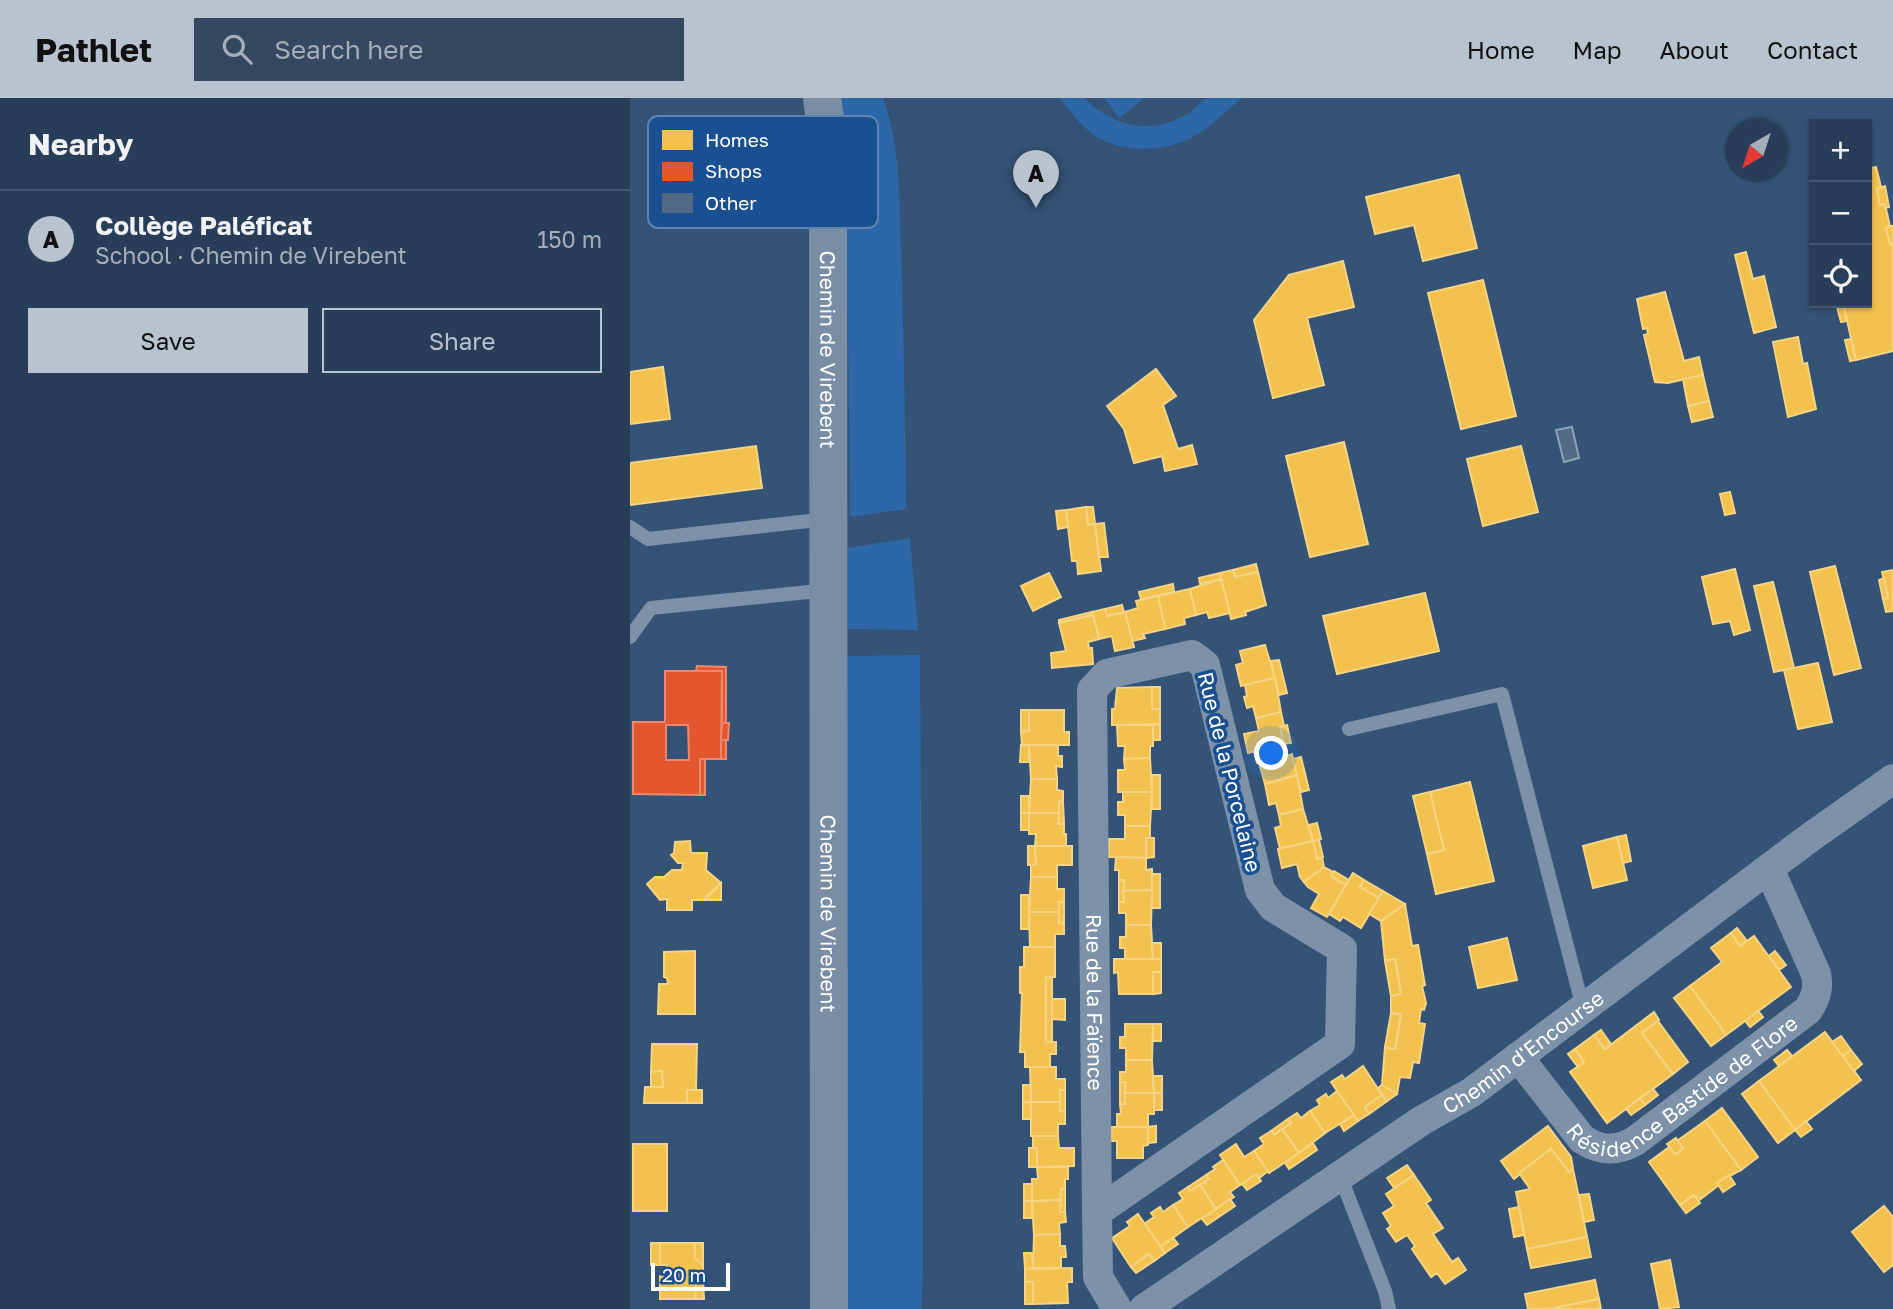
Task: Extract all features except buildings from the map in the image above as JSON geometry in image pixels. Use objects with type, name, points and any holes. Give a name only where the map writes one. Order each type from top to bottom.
[{"type":"street","name":"Chemin de Virebent","points":[[822,98],[825,116]]},
{"type":"street","name":"Chemin de Virebent","points":[[828,228],[829,1309]]},
{"type":"street","name":"Rue de la Porcelaine","points":[[1092,690],[1107,674],[1180,657],[1192,655],[1205,665],[1260,890],[1273,907],[1342,949],[1340,1044],[1097,1212]]},
{"type":"street","name":"Rue de la Faïence","points":[[1092,690],[1098,1277],[1117,1309]]},
{"type":"street","name":"Chemin d'Encourse","points":[[1144,1309],[1437,1111],[1472,1092],[1893,779]]},
{"type":"street","name":"Résidence Bastide de Flore","points":[[1518,1057],[1582,1139],[1605,1150],[1625,1147],[1635,1142],[1808,1010],[1814,1000],[1819,985],[1816,974],[1769,869]]},
{"type":"lane","points":[[630,527],[648,539],[829,519]]},
{"type":"lane","points":[[630,637],[651,608],[829,590]]},
{"type":"lane","points":[[1349,729],[1502,694],[1584,1008]]},
{"type":"lane","points":[[1338,1178],[1346,1191],[1385,1291],[1389,1309]]},
{"type":"shaded area","points":[[839,98],[883,98],[893,136],[898,174],[903,316],[906,509],[850,517],[847,228],[878,228],[878,116],[842,116]]},
{"type":"shaded area","points":[[1060,98],[1084,98],[1120,122],[1146,126],[1173,121],[1209,98],[1242,98],[1191,138],[1168,146],[1144,149],[1119,146],[1097,137]]},
{"type":"shaded area","points":[[1104,98],[1144,98],[1119,118]]},
{"type":"shaded area","points":[[910,538],[918,630],[848,629],[848,548]]},
{"type":"shaded area","points":[[920,655],[923,1098],[921,1309],[844,1309],[844,656]]},
{"type":"place","name":"Collège Paléficat","points":[[1036,208]]}]
